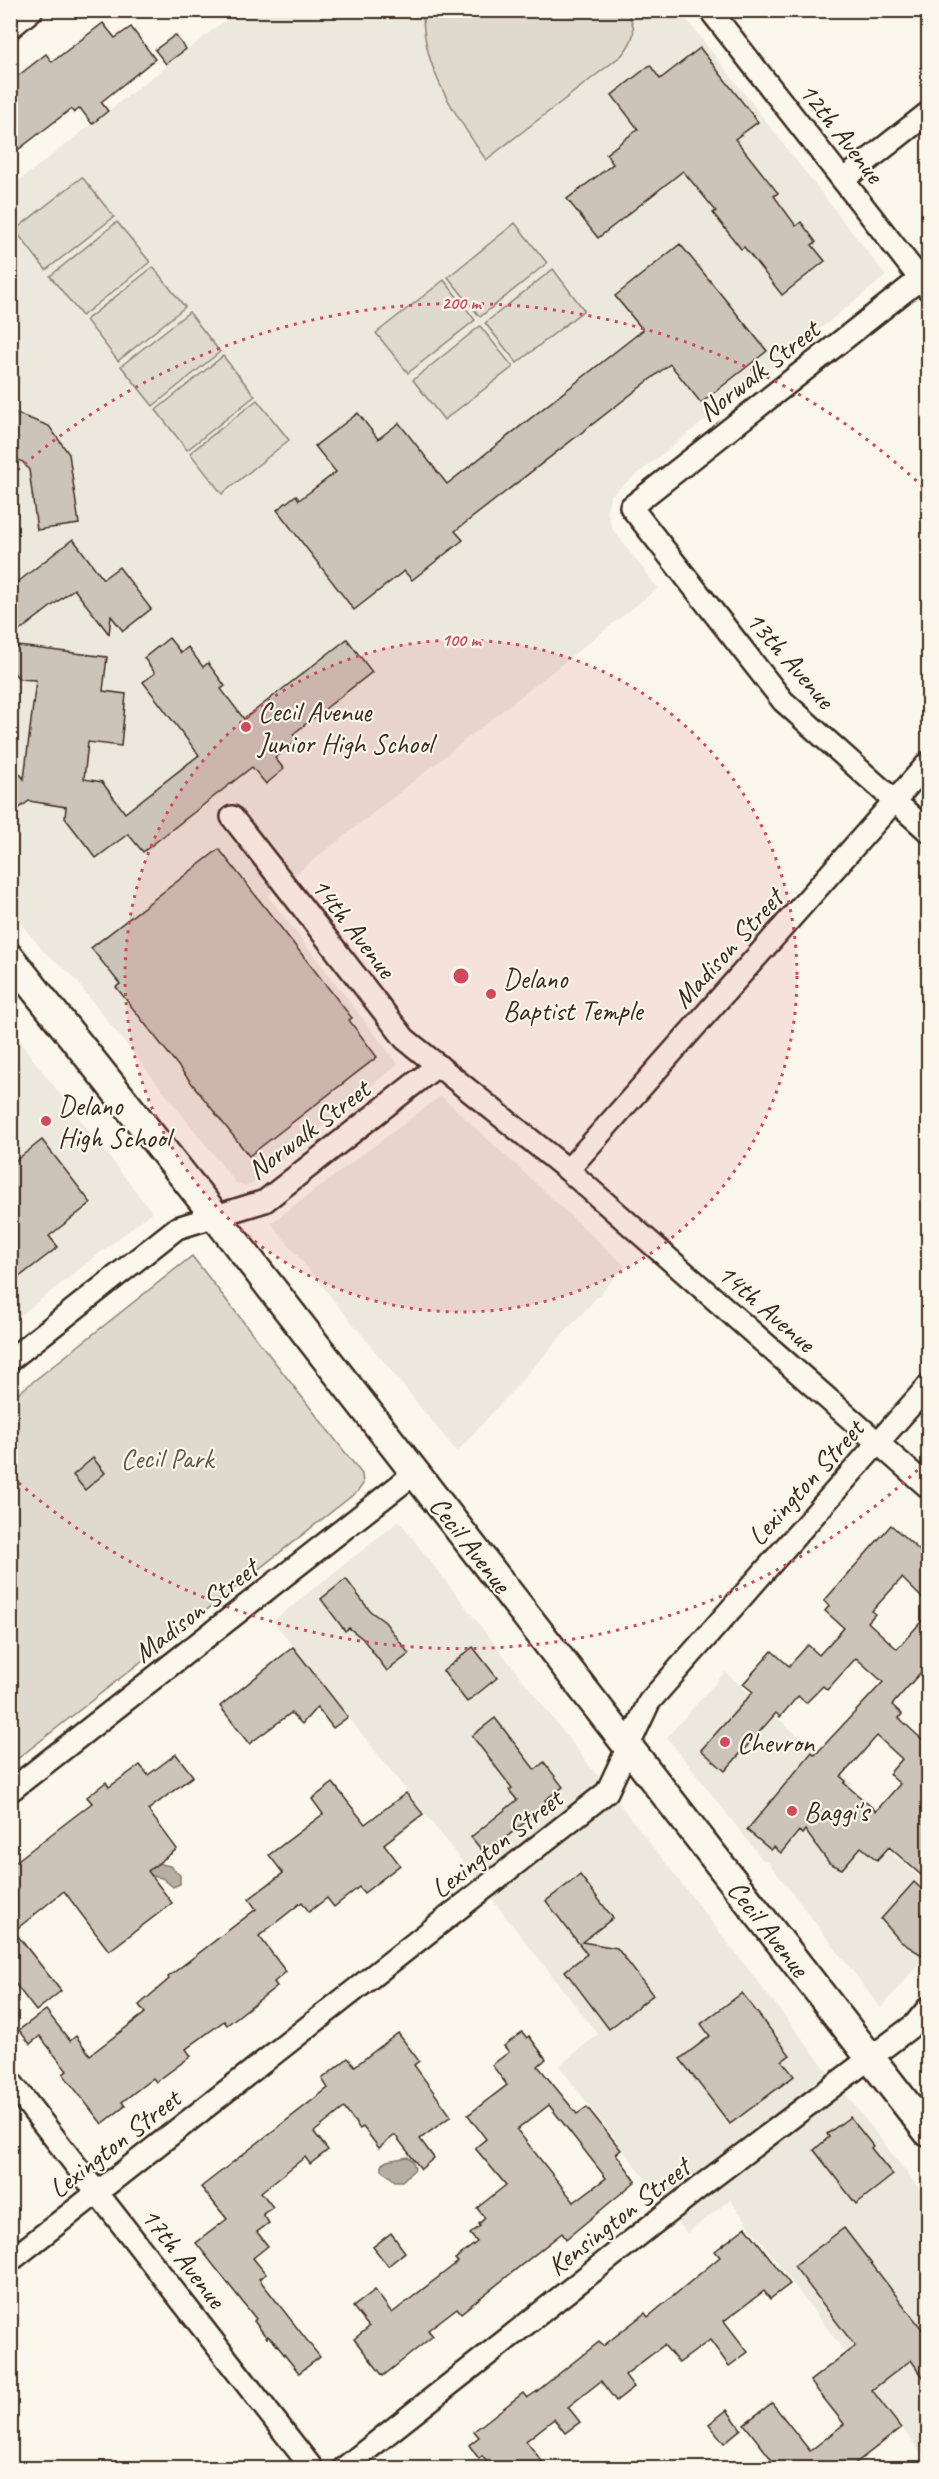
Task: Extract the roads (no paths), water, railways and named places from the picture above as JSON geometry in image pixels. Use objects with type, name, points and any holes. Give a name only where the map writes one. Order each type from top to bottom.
[{"type":"main road","name":"Cecil Avenue","points":[[10,958],[216,1217],[928,2132]]},
{"type":"street","name":"12th Avenue","points":[[710,10],[924,284]]},
{"type":"street","points":[[10,28],[30,11]]},
{"type":"street","points":[[843,180],[928,113]]},
{"type":"street","name":"Norwalk Street","points":[[631,507],[924,284]]},
{"type":"street","name":"13th Avenue","points":[[631,507],[783,701],[928,831]]},
{"type":"street","name":"Madison Street","points":[[568,1170],[928,763]]},
{"type":"street","name":"14th Avenue","points":[[232,817],[405,1039],[438,1065]]},
{"type":"street","points":[[438,1065],[568,1170]]},
{"type":"street","name":"Norwalk Street","points":[[10,1360],[177,1228],[265,1201],[438,1065]]},
{"type":"street","name":"14th Avenue","points":[[568,1170],[928,1487]]},
{"type":"street","name":"Lexington Street","points":[[10,2261],[607,1792],[649,1702],[928,1386]]},
{"type":"street","name":"Madison Street","points":[[10,1791],[415,1473]]},
{"type":"street","name":"Kensington Street","points":[[344,2469],[692,2194],[915,2024],[928,2008]]},
{"type":"street","name":"17th Avenue","points":[[10,2081],[312,2469]]},
{"type":"place","name":"Cecil Avenue Junior High School","points":[[246,727]]},
{"type":"place","name":"Delano Baptist Temple","points":[[491,994]]},
{"type":"place","name":"Delano High School","points":[[46,1121]]},
{"type":"place","name":"Chevron","points":[[725,1742]]},
{"type":"place","name":"Baggi's","points":[[792,1811]]},
{"type":"park label","name":"Cecil Park","points":[[167,1458]]}]
